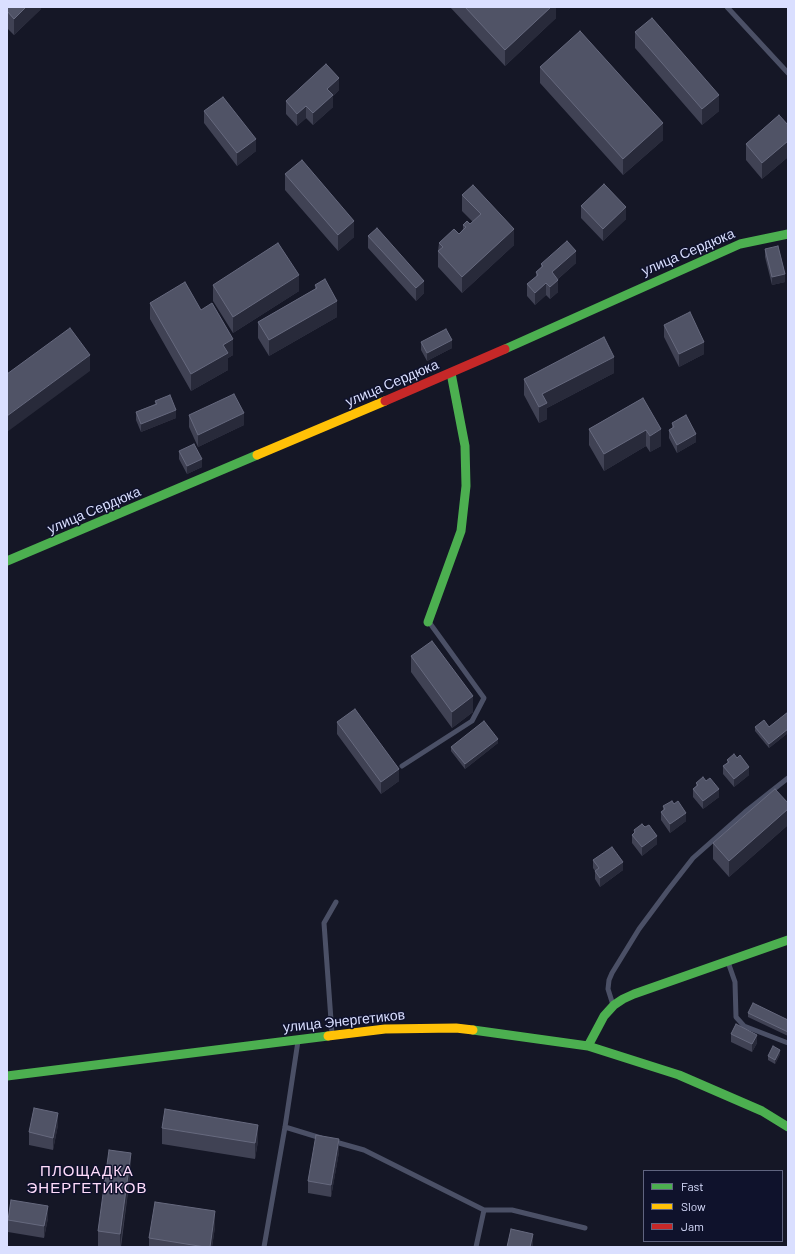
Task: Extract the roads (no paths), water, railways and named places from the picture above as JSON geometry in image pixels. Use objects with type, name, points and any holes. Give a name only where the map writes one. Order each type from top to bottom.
[{"type":"street","name":"улица Сердюка","points":[[7,561],[451,373],[740,244],[788,234]]},
{"type":"street","points":[[428,622],[461,531],[465,493],[465,446],[451,373]]},
{"type":"street","points":[[588,1046],[604,1016],[623,999],[788,940]]},
{"type":"street","name":"улица Энергетиков","points":[[7,1076],[385,1029],[456,1028],[588,1046],[679,1075],[762,1111],[788,1126]]},
{"type":"lane","points":[[727,7],[788,73]]},
{"type":"lane","points":[[402,766],[472,721],[484,698],[428,622]]},
{"type":"lane","points":[[614,1006],[608,989],[609,980],[612,973],[639,929],[668,890],[693,858],[745,812],[788,778]]},
{"type":"lane","points":[[332,1036],[324,923],[336,902]]},
{"type":"lane","points":[[728,962],[735,982],[736,1017],[744,1026],[788,1043]]},
{"type":"lane","points":[[264,1247],[285,1128],[298,1040]]},
{"type":"lane","points":[[285,1128],[364,1150],[484,1210],[512,1210],[585,1228]]},
{"type":"lane","points":[[476,1247],[484,1210]]},
{"type":"district","name":"ПЛОЩАДКА ЭНЕРГЕТИКОВ","points":[[87,1180]]}]
